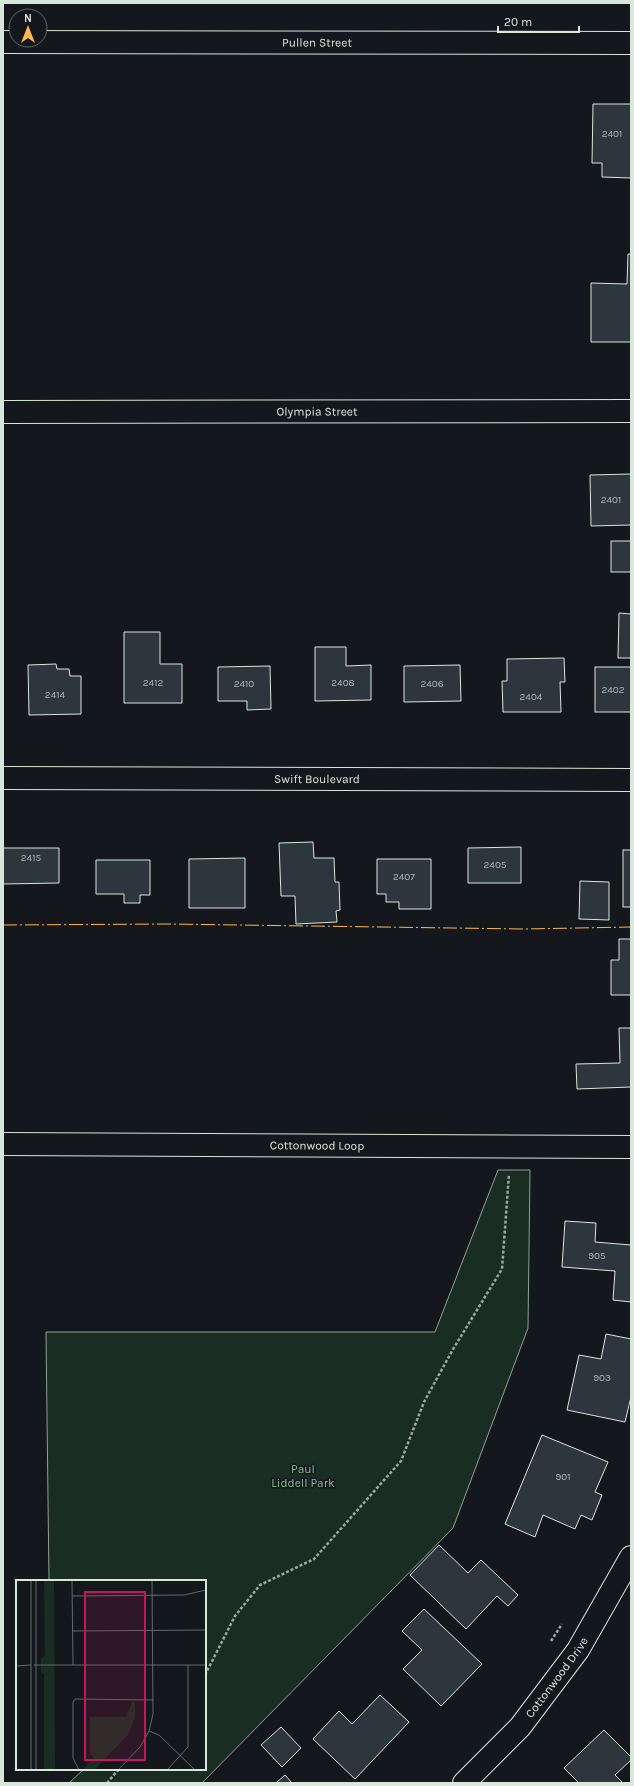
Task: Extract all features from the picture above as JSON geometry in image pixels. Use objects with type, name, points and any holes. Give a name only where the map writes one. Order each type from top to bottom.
[{"type":"street","name":"Pullen Street","points":[[3,42],[631,43]]},
{"type":"street","name":"Olympia Street","points":[[3,412],[631,411]]},
{"type":"street","name":"Swift Boulevard","points":[[3,778],[631,780]]},
{"type":"street","name":"Cottonwood Loop","points":[[3,1144],[631,1147]]},
{"type":"street","name":"Cottonwood Drive","points":[[464,1783],[520,1727],[578,1650],[631,1557]]},
{"type":"path","points":[[206,1673],[235,1616],[260,1585],[314,1559],[401,1462],[424,1402],[452,1351],[502,1269],[509,1174]]},
{"type":"path","points":[[107,1783],[118,1770]]},
{"type":"green space","name":"Paul Liddell Park","points":[[498,1170],[530,1170],[528,1328],[453,1528],[202,1783],[69,1783],[83,1770],[206,1770],[206,1580],[49,1580],[46,1332],[435,1332]]},
{"type":"building","points":[[593,104],[631,104],[631,178],[602,177],[602,163],[592,163]]},
{"type":"building","points":[[628,254],[631,254],[631,342],[591,342],[591,283],[627,284]]},
{"type":"building","points":[[631,474],[631,525],[591,526],[590,475]]},
{"type":"building","points":[[611,541],[631,541],[631,572],[611,572]]},
{"type":"building","points":[[619,613],[631,614],[631,658],[618,658]]},
{"type":"building","points":[[124,632],[160,632],[160,664],[182,664],[182,703],[124,703]]},
{"type":"building","points":[[315,647],[346,647],[346,666],[371,665],[371,700],[315,701]]},
{"type":"building","points":[[564,658],[565,682],[560,682],[561,712],[503,712],[502,681],[507,681],[507,659]]},
{"type":"building","points":[[56,664],[57,669],[69,669],[70,676],[81,676],[81,714],[29,715],[28,665]]},
{"type":"building","points":[[460,665],[461,701],[404,702],[404,666]]},
{"type":"building","points":[[270,666],[271,709],[247,710],[247,701],[218,701],[218,667]]},
{"type":"building","points":[[595,667],[631,667],[631,712],[595,712]]},
{"type":"building","points":[[313,842],[314,858],[334,858],[335,882],[339,882],[340,910],[336,911],[337,922],[296,924],[295,896],[281,896],[279,843]]},
{"type":"building","points":[[521,847],[521,883],[468,883],[468,848]]},
{"type":"building","points":[[3,848],[59,848],[59,883],[3,884]]},
{"type":"building","points":[[623,850],[631,850],[631,907],[623,907]]},
{"type":"building","points":[[245,858],[245,908],[189,908],[189,859]]},
{"type":"building","points":[[377,859],[431,859],[431,909],[399,909],[399,902],[386,902],[386,894],[377,894]]},
{"type":"building","points":[[96,860],[150,860],[150,895],[140,895],[140,903],[124,903],[124,894],[96,894]]},
{"type":"building","points":[[580,881],[609,882],[609,920],[579,919]]},
{"type":"building","points":[[619,939],[631,939],[631,995],[611,995],[611,960],[619,960]]},
{"type":"building","points":[[619,1028],[631,1028],[631,1087],[577,1089],[576,1064],[620,1063]]},
{"type":"building","points":[[565,1221],[596,1223],[595,1242],[631,1245],[631,1302],[613,1300],[615,1271],[562,1267]]},
{"type":"building","points":[[606,1334],[631,1339],[631,1397],[625,1422],[567,1410],[579,1355],[601,1359]]},
{"type":"building","points":[[542,1435],[608,1462],[595,1492],[602,1495],[592,1520],[581,1515],[575,1529],[543,1515],[535,1537],[505,1524]]},
{"type":"building","points":[[439,1545],[468,1573],[481,1560],[518,1595],[508,1606],[497,1596],[466,1629],[410,1575]]},
{"type":"building","points":[[424,1609],[482,1664],[441,1706],[403,1669],[422,1650],[402,1631]]},
{"type":"building","points":[[380,1695],[409,1722],[355,1779],[313,1739],[339,1711],[352,1724]]},
{"type":"building","points":[[281,1727],[301,1748],[282,1767],[261,1745]]},
{"type":"building","points":[[604,1730],[631,1757],[631,1760],[615,1775],[623,1783],[579,1783],[564,1768]]},
{"type":"building","points":[[285,1775],[292,1783],[276,1783]]},
{"type":"power","points":[[3,925],[167,924],[524,929],[631,927]]}]
